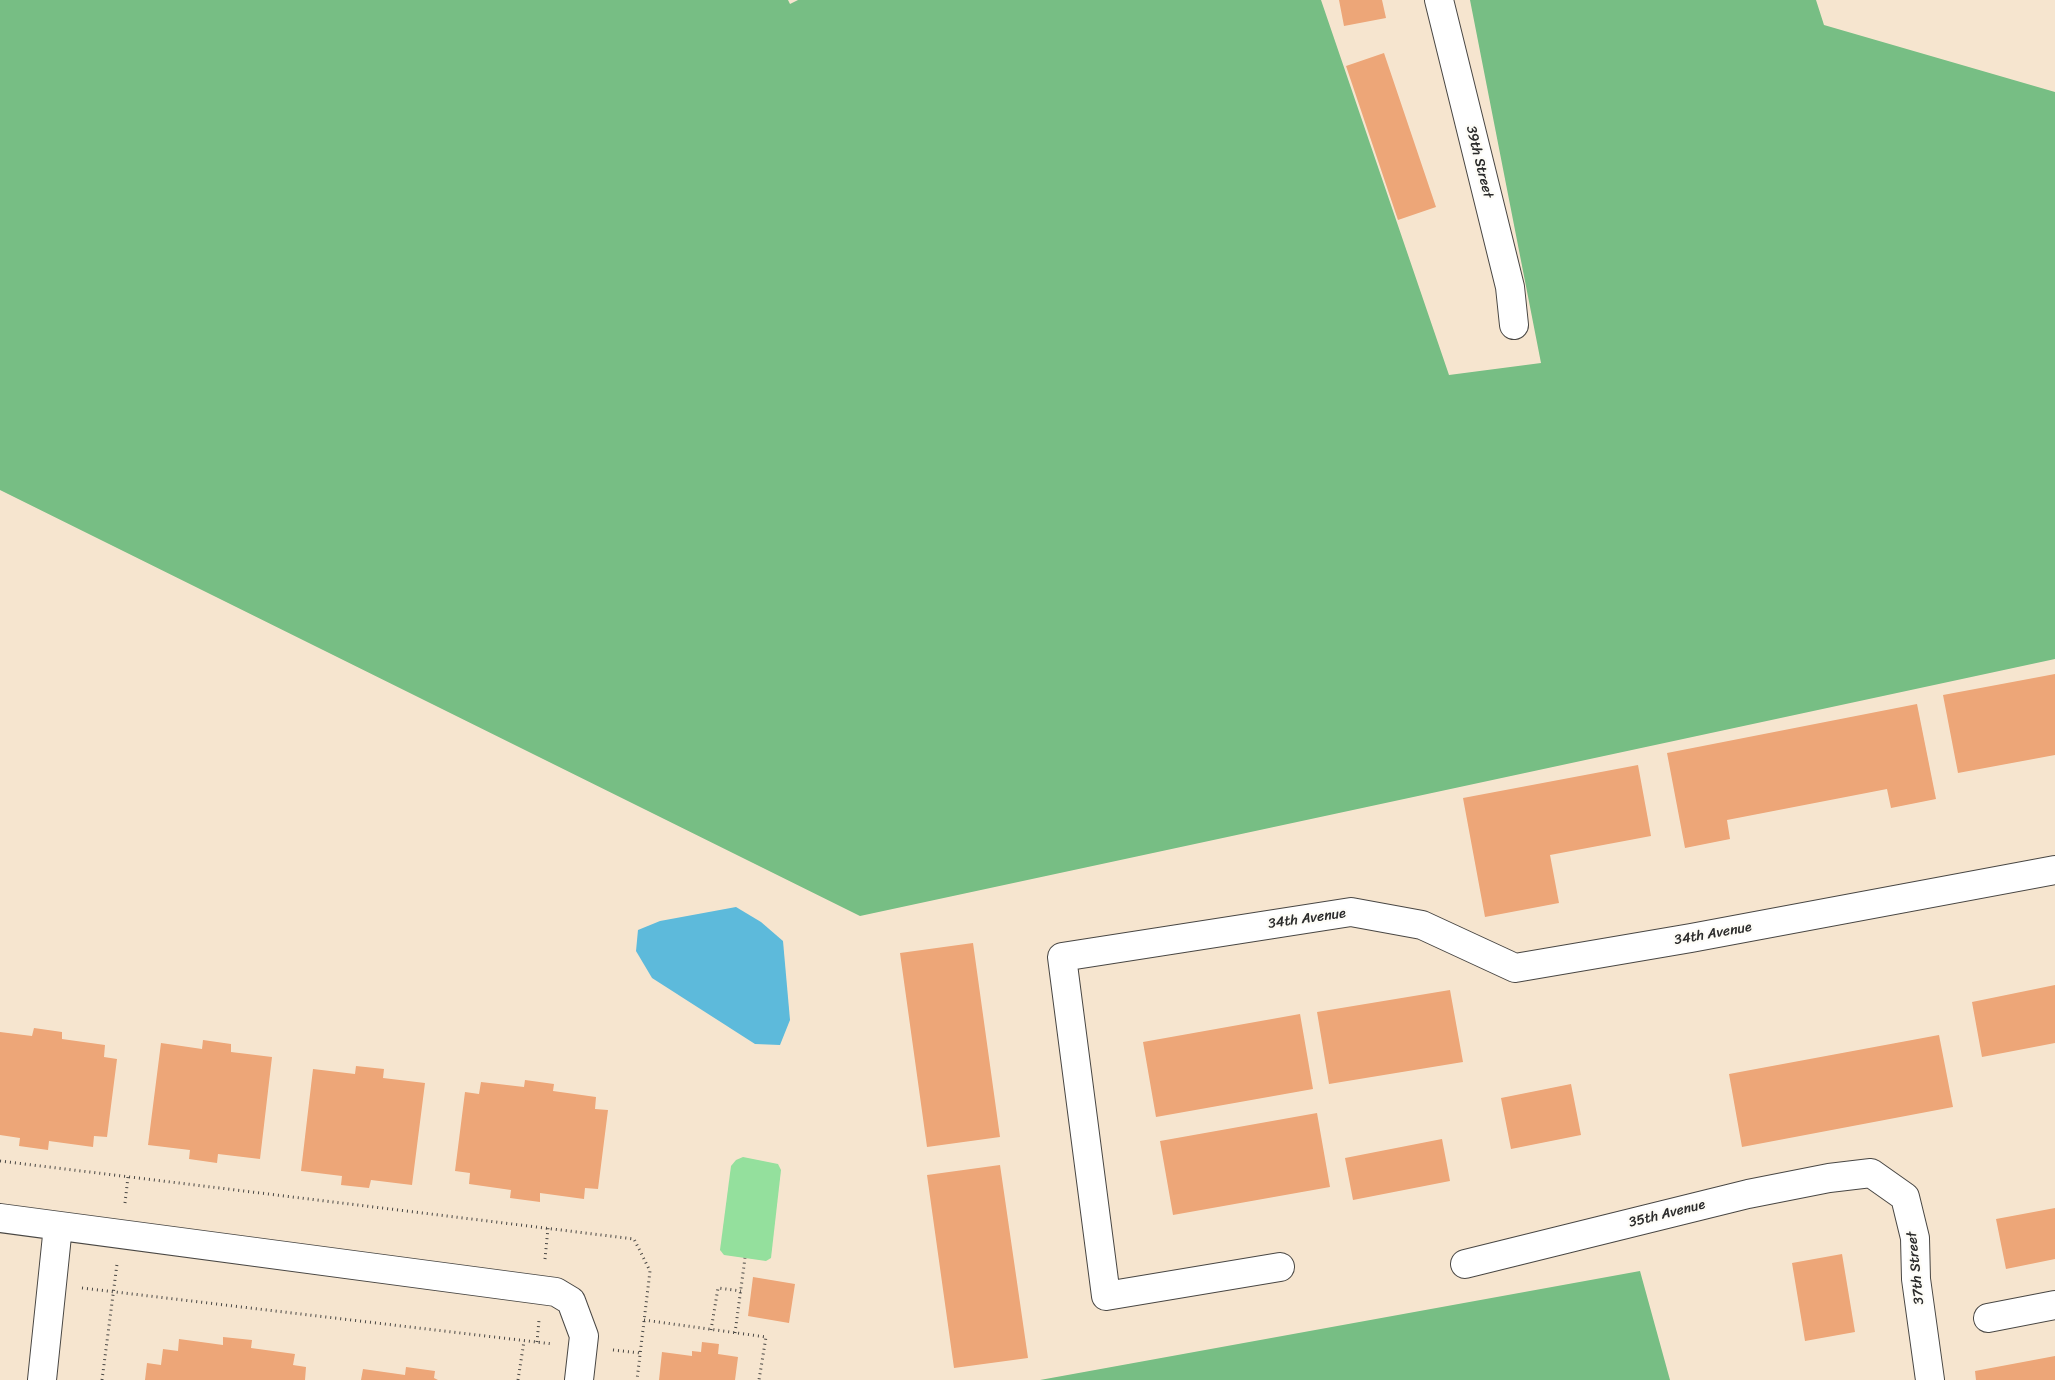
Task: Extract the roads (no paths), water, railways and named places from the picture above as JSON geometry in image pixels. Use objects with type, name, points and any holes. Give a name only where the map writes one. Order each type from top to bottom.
[{"type":"street","name":"39th Street","points":[[1439,0],[1510,287],[1514,325]]},
{"type":"street","name":"34th Avenue","points":[[1280,1267],[1106,1296],[1062,956],[1351,912],[1422,925],[1515,968],[1691,938],[2055,870]]},
{"type":"street","name":"35th Avenue","points":[[1465,1264],[1748,1194],[1829,1178],[1871,1173]]},
{"type":"street","name":"37th Street","points":[[1871,1173],[1905,1197],[1915,1238],[1916,1279],[1930,1380]]},
{"type":"street","points":[[0,1218],[556,1292],[571,1301],[584,1336],[579,1380]]},
{"type":"street","points":[[42,1380],[58,1226]]},
{"type":"street","points":[[1988,1318],[2055,1305]]},
{"type":"water","points":[[736,907],[761,922],[783,941],[790,1020],[780,1045],[755,1044],[652,978],[636,951],[638,930],[660,921]]}]
